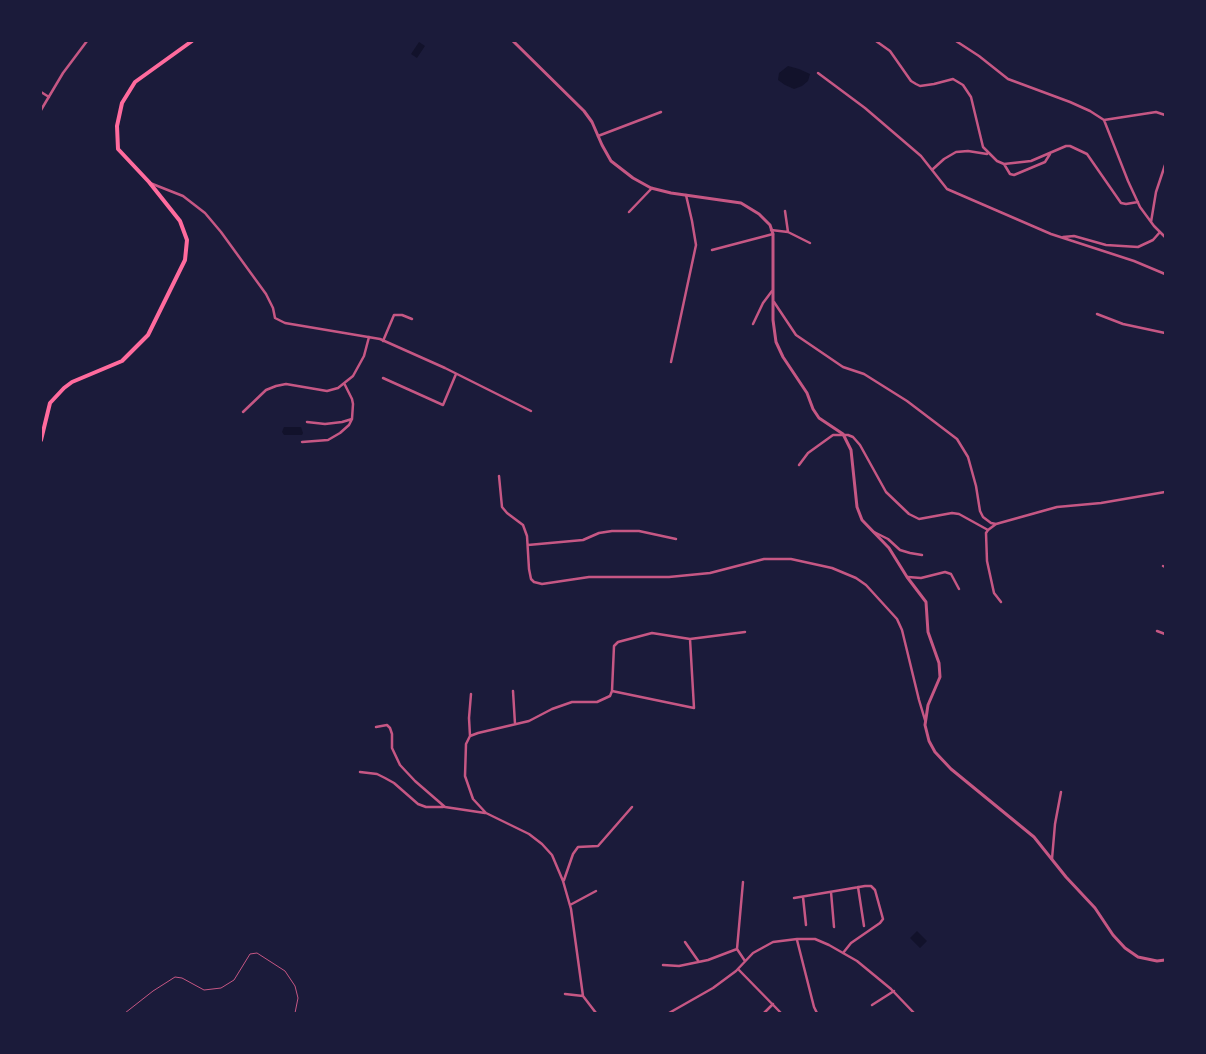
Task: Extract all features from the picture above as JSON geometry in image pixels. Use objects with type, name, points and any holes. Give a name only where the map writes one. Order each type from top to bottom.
[{"type":"main road","points":[[41,440],[50,403],[64,388],[72,382],[122,361],[148,335],[185,260],[188,240],[180,221],[149,182],[118,148],[117,126],[122,103],[135,82],[192,41]]},
{"type":"street","points":[[41,110],[63,73],[87,41]]},
{"type":"street","points":[[513,41],[584,112],[592,122],[611,161],[632,178],[652,188],[740,203],[759,214],[770,225],[772,232],[773,320],[776,342],[783,357],[807,393],[813,410],[819,418],[843,434],[853,437],[860,445],[886,492],[909,514],[919,518],[952,513],[959,514],[988,530]]},
{"type":"street","points":[[876,41],[890,51],[911,81],[916,84],[920,86],[952,79],[963,85],[971,97],[983,147],[989,154],[1004,164],[1010,174],[1014,175],[1045,162],[1051,152]]},
{"type":"street","points":[[956,41],[1008,79],[1070,102],[1104,120],[1138,202],[1151,222],[1165,237]]},
{"type":"street","points":[[818,73],[865,108],[921,156],[947,189],[1061,237],[1134,261],[1165,274]]},
{"type":"street","points":[[41,92],[49,97]]},
{"type":"street","points":[[598,136],[661,112]]},
{"type":"street","points":[[1104,120],[1156,112],[1165,115]]},
{"type":"street","points":[[1004,164],[1031,161],[1070,146],[1087,154],[1121,203],[1138,202]]},
{"type":"street","points":[[933,169],[944,159],[956,152],[968,151],[989,154]]},
{"type":"street","points":[[1151,222],[1156,192],[1165,165]]},
{"type":"street","points":[[149,182],[184,196],[205,213],[266,294],[273,308],[275,318],[285,323],[383,340],[531,411]]},
{"type":"street","points":[[629,212],[652,188]]},
{"type":"street","points":[[671,362],[696,245],[686,195]]},
{"type":"street","points":[[785,211],[788,232]]},
{"type":"street","points":[[712,250],[772,232],[788,232],[810,243]]},
{"type":"street","points":[[1061,237],[1074,236],[1106,246],[1138,247],[1153,240],[1160,232]]},
{"type":"street","points":[[753,324],[763,303],[773,290]]},
{"type":"street","points":[[773,301],[796,335],[843,367],[864,374],[908,401],[957,439],[968,457],[976,486],[980,511],[983,517],[996,524]]},
{"type":"street","points":[[383,340],[394,315],[402,314],[412,320]]},
{"type":"street","points":[[1098,314],[1123,324],[1165,333]]},
{"type":"street","points":[[243,412],[266,390],[276,386],[286,384],[327,391],[338,388],[353,376],[364,356],[369,337]]},
{"type":"street","points":[[383,378],[443,405],[456,374]]},
{"type":"street","points":[[302,442],[328,440],[340,433],[348,425],[352,419],[352,399],[344,383]]},
{"type":"street","points":[[307,422],[325,424],[352,419]]},
{"type":"street","points":[[799,465],[808,453],[821,442],[833,435],[843,434]]},
{"type":"street","points":[[843,434],[851,450],[857,508],[862,520],[889,548],[907,577],[926,602],[928,632],[939,663],[940,677],[928,705],[926,722]]},
{"type":"street","points":[[499,476],[502,507],[523,525],[527,536],[531,579],[534,582],[542,584],[588,577],[677,576],[710,572],[764,559],[791,559],[832,568],[856,578],[866,585],[886,605],[900,624],[926,722],[928,740],[935,752],[951,769],[1034,837],[1095,908],[1113,935],[1125,948],[1138,957],[1157,961],[1165,960]]},
{"type":"street","points":[[1001,602],[994,593],[987,561],[986,533],[996,524],[1056,507],[1101,503],[1165,492]]},
{"type":"street","points":[[871,530],[888,539],[900,550],[922,555]]},
{"type":"street","points":[[528,545],[583,540],[599,533],[612,531],[639,531],[676,540]]},
{"type":"street","points":[[907,577],[921,578],[945,572],[951,574],[959,590]]},
{"type":"street","points":[[1157,631],[1165,634]]},
{"type":"street","points":[[470,736],[529,721],[572,702],[597,702],[610,696],[612,691],[614,646],[618,642],[652,633],[690,639],[745,632]]},
{"type":"street","points":[[612,691],[694,708],[690,639]]},
{"type":"street","points":[[513,691],[515,724]]},
{"type":"street","points":[[472,694],[469,718],[470,736],[466,744],[465,776],[473,799],[486,813]]},
{"type":"street","points":[[376,727],[387,725],[390,728],[392,748],[400,765],[414,781],[445,807]]},
{"type":"street","points":[[360,772],[377,774],[385,778],[394,783],[418,804],[426,807],[445,807],[486,813],[529,834],[542,844],[552,855],[563,881],[570,905],[583,996],[596,1013]]},
{"type":"street","points":[[1052,859],[1055,824],[1061,792]]},
{"type":"street","points":[[563,881],[573,854],[578,847],[598,846],[632,807]]},
{"type":"street","points":[[743,882],[737,949],[746,961]]},
{"type":"street","points":[[794,898],[858,887],[871,886],[875,890],[883,919],[851,943],[844,953]]},
{"type":"street","points":[[858,887],[864,926]]},
{"type":"street","points":[[570,905],[596,891]]},
{"type":"street","points":[[831,892],[834,927]]},
{"type":"street","points":[[804,897],[806,924]]},
{"type":"street","points":[[796,939],[817,1013]]},
{"type":"street","points":[[669,1013],[713,988],[738,969],[753,953],[773,942],[796,939],[815,940],[829,944],[857,961],[894,991],[914,1013]]},
{"type":"street","points":[[685,942],[699,962]]},
{"type":"street","points":[[663,965],[679,966],[699,962],[737,949]]},
{"type":"street","points":[[738,969],[781,1013]]},
{"type":"street","points":[[872,1005],[894,991]]},
{"type":"street","points":[[565,994],[583,996]]},
{"type":"street","points":[[764,1013],[773,1004]]},
{"type":"lane","points":[[125,1013],[175,977],[182,978],[204,990],[221,988],[234,980],[250,954],[258,953],[285,971],[296,987],[298,998],[296,1013]]},
{"type":"shaded area","points":[[419,42],[425,46],[417,58],[411,54]]},
{"type":"shaded area","points":[[788,66],[810,74],[808,81],[794,89],[778,80],[779,73]]},
{"type":"shaded area","points":[[284,427],[301,427],[303,433],[302,435],[284,435],[282,432]]},
{"type":"shaded area","points":[[917,931],[927,941],[920,948],[910,938]]}]
